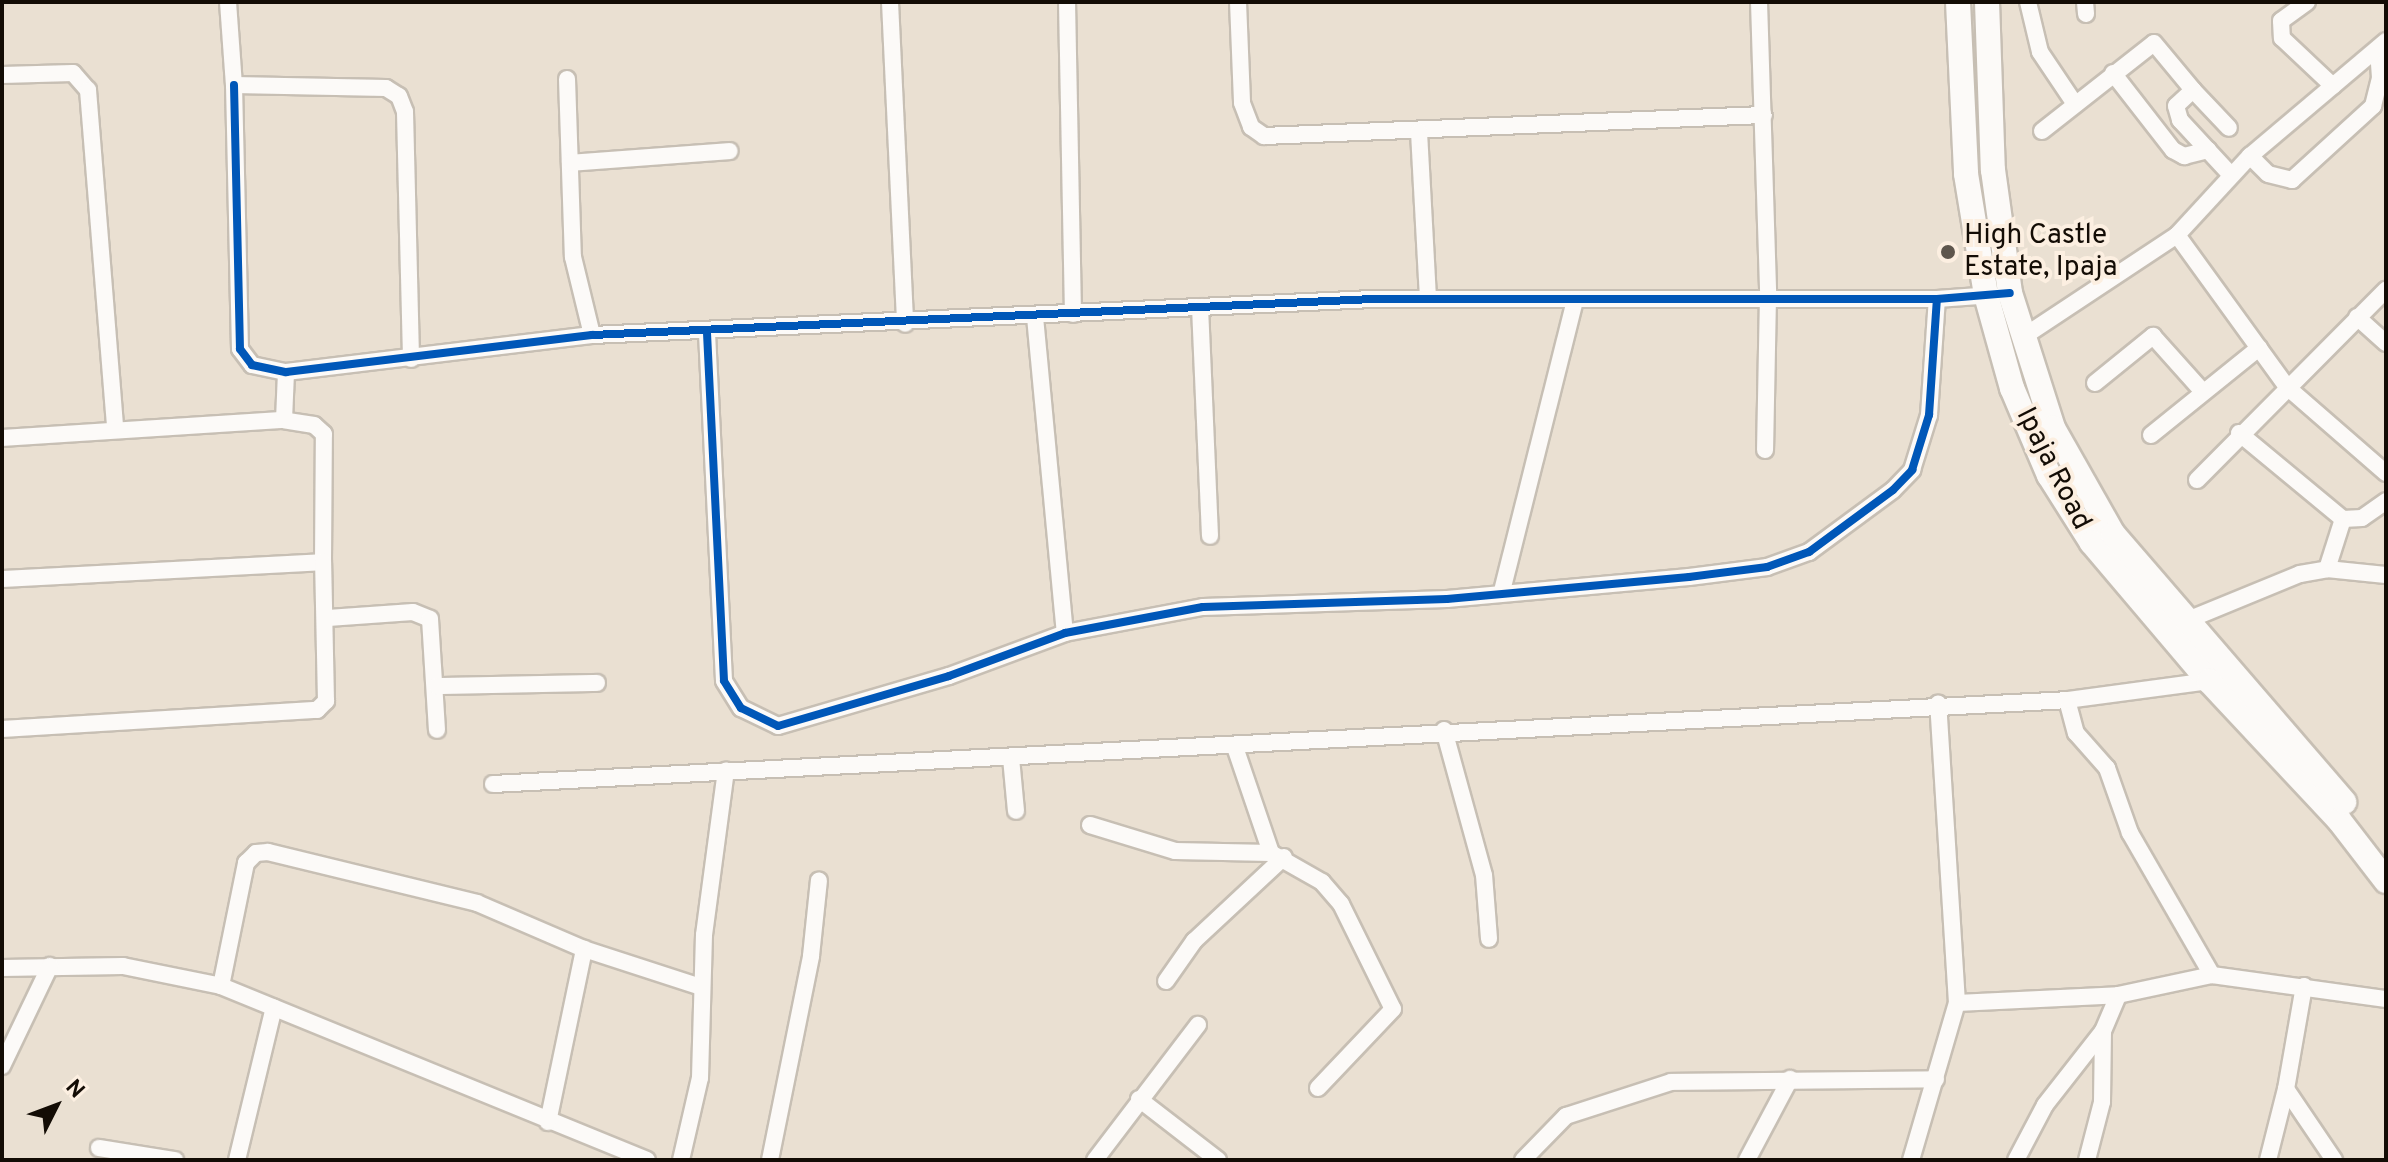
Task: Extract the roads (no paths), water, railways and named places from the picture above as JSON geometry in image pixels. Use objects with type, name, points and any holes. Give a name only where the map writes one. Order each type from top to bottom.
[{"type":"main road","name":"Ipaja Road","points":[[1958,2],[1966,174],[1998,294],[2023,337],[2053,428],[2091,502],[2176,625],[2209,681],[2339,820],[2386,881]]},
{"type":"main road","name":"Ipaja Road","points":[[1987,2],[1998,294],[2012,388],[2049,475],[2092,543],[2176,625],[2386,854]]},
{"type":"street","points":[[228,2],[234,85],[240,349],[252,365],[286,372],[592,335],[905,324],[1200,307],[1428,297],[1575,300],[1768,296],[1937,299],[1998,294]]},
{"type":"street","points":[[890,2],[905,324]]},
{"type":"street","points":[[1067,2],[1073,314]]},
{"type":"street","points":[[1238,2],[1242,103],[1259,134],[1419,132],[1764,115]]},
{"type":"street","points":[[1759,2],[1768,296],[1765,450]]},
{"type":"street","points":[[2028,2],[2040,52],[2075,104]]},
{"type":"street","points":[[2307,2],[2281,21],[2282,38],[2333,86]]},
{"type":"street","points":[[2042,131],[2154,43],[2229,128]]},
{"type":"street","points":[[2023,337],[2177,235],[2250,156],[2382,45]]},
{"type":"street","points":[[2250,156],[2268,174],[2292,180],[2373,106],[2380,78],[2382,45]]},
{"type":"street","points":[[2,75],[73,73],[88,90],[115,428]]},
{"type":"street","points":[[2113,73],[2173,150],[2184,156],[2208,150]]},
{"type":"street","points":[[567,79],[573,257],[592,335]]},
{"type":"street","points":[[234,85],[386,88],[399,96],[405,112],[411,359]]},
{"type":"street","points":[[2193,90],[2176,106],[2178,113],[2231,175]]},
{"type":"street","points":[[1419,132],[1428,297]]},
{"type":"street","points":[[570,163],[730,151]]},
{"type":"street","points":[[2177,235],[2287,387],[2386,473]]},
{"type":"street","points":[[2197,480],[2239,433],[2386,290]]},
{"type":"street","points":[[707,333],[724,681],[741,708],[778,726],[797,724],[1065,633],[1203,607],[1447,599],[1502,591],[1767,567],[1809,552],[1842,531],[1912,470],[1929,415],[1937,299]]},
{"type":"street","points":[[1502,591],[1575,300]]},
{"type":"street","points":[[1200,307],[1210,536]]},
{"type":"street","points":[[1035,317],[1065,633]]},
{"type":"street","points":[[2357,317],[2386,343]]},
{"type":"street","points":[[2095,383],[2153,336],[2203,392]]},
{"type":"street","points":[[2151,435],[2259,348]]},
{"type":"street","points":[[284,420],[286,372]]},
{"type":"street","points":[[2,438],[115,428],[284,420],[314,425],[324,434],[323,562],[328,618],[326,701],[317,710],[2,729]]},
{"type":"street","points":[[2239,433],[2343,519],[2362,518],[2386,501]]},
{"type":"street","points":[[2327,569],[2343,519]]},
{"type":"street","points":[[2,579],[323,562]]},
{"type":"street","points":[[2176,625],[2327,569],[2386,575]]},
{"type":"street","points":[[328,618],[425,615],[435,637],[437,730]]},
{"type":"street","points":[[493,784],[1235,747],[1444,730],[2067,700],[2209,681]]},
{"type":"street","points":[[437,686],[597,683]]},
{"type":"street","points":[[2067,700],[2076,733],[2107,768],[2130,833],[2212,975]]},
{"type":"street","points":[[1911,1160],[1957,1003],[1938,704]]},
{"type":"street","points":[[1444,730],[1484,875],[1489,939]]},
{"type":"street","points":[[1235,747],[1278,855]]},
{"type":"street","points":[[1011,758],[1016,811]]},
{"type":"street","points":[[681,1160],[700,1078],[701,987],[726,770]]},
{"type":"street","points":[[1090,825],[1175,851],[1278,855],[1322,882],[1341,904],[1393,1009],[1318,1088]]},
{"type":"street","points":[[221,986],[246,863],[256,853],[477,903],[584,949],[701,987]]},
{"type":"street","points":[[1166,981],[1194,941],[1278,855]]},
{"type":"street","points":[[770,1160],[811,956],[819,880]]},
{"type":"street","points":[[548,1122],[584,949]]},
{"type":"street","points":[[2,1066],[50,966]]},
{"type":"street","points":[[2,968],[123,966],[221,986],[647,1160]]},
{"type":"street","points":[[1957,1003],[2118,995],[2212,975],[2386,999]]},
{"type":"street","points":[[2268,1160],[2286,1089],[2304,986]]},
{"type":"street","points":[[2016,1160],[2045,1105],[2103,1031],[2118,995]]},
{"type":"street","points":[[237,1160],[274,1007]]},
{"type":"street","points":[[1095,1160],[1198,1025]]},
{"type":"street","points":[[2087,1160],[2102,1102],[2103,1031]]},
{"type":"street","points":[[1747,1160],[1790,1079]]},
{"type":"street","points":[[1523,1160],[1566,1116],[1671,1082],[1936,1079]]},
{"type":"street","points":[[2286,1089],[2334,1160]]},
{"type":"street","points":[[1139,1099],[1218,1160]]},
{"type":"street","points":[[99,1148],[175,1160]]},
{"type":"place","name":"High Castle Estate, Ipaja","points":[[1948,252]]}]
